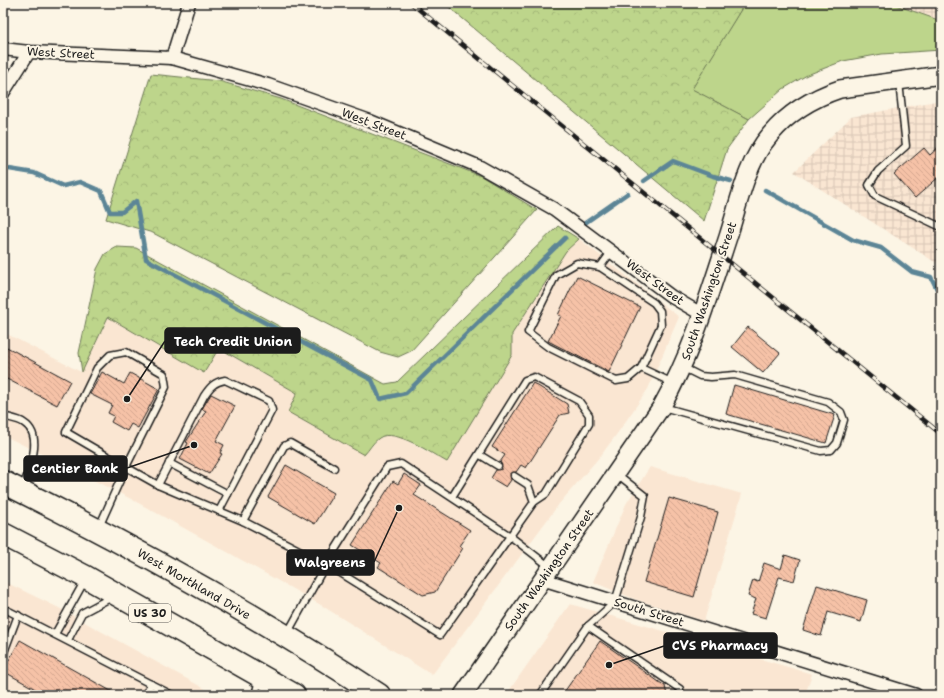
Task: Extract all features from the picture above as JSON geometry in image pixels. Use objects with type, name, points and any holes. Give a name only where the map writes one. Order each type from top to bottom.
[{"type":"highway","name":"West Morthland Drive","points":[[12,487],[152,559],[285,637],[379,695]]},
{"type":"highway","name":"US 30","points":[[3,534],[118,595],[258,685],[287,693]]},
{"type":"main road","name":"South Washington Street","points":[[463,695],[662,406],[682,367],[703,315],[750,170],[770,135],[799,108],[840,88],[941,75]]},
{"type":"street","points":[[172,58],[189,3]]},
{"type":"street","name":"West Street","points":[[3,49],[29,52],[172,58],[268,85],[370,121],[480,166],[554,209],[672,297],[703,315]]},
{"type":"street","points":[[3,94],[29,52]]},
{"type":"street","name":"South Street","points":[[546,573],[615,602],[916,695]]},
{"type":"lane","points":[[899,80],[906,146],[878,171],[869,184],[875,196],[941,227]]},
{"type":"lane","points":[[600,267],[612,251]]},
{"type":"lane","points":[[577,263],[600,267],[654,303],[660,311],[661,325],[641,368],[628,379],[616,381],[548,347],[528,332],[556,275],[577,263]]},
{"type":"lane","points":[[97,530],[126,467],[166,387],[164,374],[126,352],[110,355],[97,368],[66,432],[126,467],[158,484],[243,521],[326,564],[440,635],[534,502],[546,494],[589,424],[589,415],[579,401],[534,377],[525,380],[480,455],[452,497]]},
{"type":"lane","points":[[662,406],[821,451],[831,450],[837,443],[844,420],[841,412],[828,402],[734,375],[711,377],[700,376],[682,367]]},
{"type":"lane","points":[[641,368],[674,383]]},
{"type":"lane","points":[[158,484],[211,386],[218,381],[225,380],[269,401],[272,410],[219,511]]},
{"type":"lane","points":[[3,416],[25,423],[34,437],[34,450],[12,487]]},
{"type":"lane","points":[[243,521],[284,446],[290,443],[334,468]]},
{"type":"lane","points":[[480,455],[498,466]]},
{"type":"lane","points":[[169,463],[228,494]]},
{"type":"lane","points":[[285,637],[326,564],[387,467],[401,464],[452,497],[510,536],[546,573]]},
{"type":"lane","points":[[540,695],[588,626],[615,602],[641,517],[645,496],[616,473]]},
{"type":"lane","points":[[514,476],[528,485],[534,502]]},
{"type":"lane","points":[[55,634],[86,577]]},
{"type":"lane","points":[[68,640],[82,613],[118,595]]},
{"type":"lane","points":[[3,608],[68,640],[172,695]]},
{"type":"lane","points":[[3,655],[18,615]]},
{"type":"lane","points":[[588,626],[680,689],[681,695]]},
{"type":"lane","points":[[145,695],[151,684]]},
{"type":"shaded area","points":[[890,3],[941,3],[941,21]]},
{"type":"shaded area","points":[[941,100],[941,266],[794,172],[851,117]]},
{"type":"shaded area","points":[[579,239],[679,317],[648,389],[602,454],[559,504],[432,675],[321,605],[231,554],[131,499],[3,435],[3,332],[81,372],[108,317],[204,373],[218,348],[297,393],[288,412],[364,455],[379,438],[388,435],[400,437],[447,462],[512,355],[512,334],[566,251]]},
{"type":"shaded area","points":[[650,467],[742,494],[704,621],[637,600],[593,582],[626,504]]},
{"type":"shaded area","points":[[3,581],[59,608],[216,695],[3,695]]},
{"type":"shaded area","points":[[570,604],[812,674],[805,695],[506,695]]},
{"type":"green space","points":[[444,3],[745,3],[692,89],[749,119],[727,149],[704,221]]},
{"type":"green space","points":[[745,3],[890,3],[941,21],[941,50],[882,54],[843,61],[807,75],[783,89],[749,119],[691,89]]},
{"type":"green space","points":[[151,74],[219,81],[281,99],[481,176],[537,210],[411,351],[398,357],[380,352],[153,233],[106,219]]},
{"type":"green space","points":[[558,226],[579,239],[566,251],[512,334],[512,355],[447,462],[413,443],[394,436],[379,438],[364,455],[288,412],[297,393],[219,348],[204,373],[108,317],[82,372],[79,353],[97,269],[105,254],[117,247],[136,248],[385,384],[397,382]]},
{"type":"building","points":[[941,145],[941,175],[915,198],[894,174],[924,148],[930,155]]},
{"type":"building","points":[[577,276],[640,307],[609,372],[548,341],[561,316],[558,315]]},
{"type":"building","points":[[748,327],[780,353],[763,373],[732,347]]},
{"type":"building","points":[[3,345],[70,381],[57,405],[3,377]]},
{"type":"building","points":[[102,372],[124,384],[130,373],[159,389],[138,428],[131,424],[127,431],[111,422],[114,416],[108,413],[112,405],[90,394]]},
{"type":"building","points":[[533,383],[567,404],[569,413],[560,415],[526,468],[521,465],[516,472],[510,473],[511,480],[506,487],[491,478],[496,470],[502,469],[500,462],[505,455],[492,447]]},
{"type":"building","points":[[734,385],[835,415],[826,443],[726,414]]},
{"type":"building","points":[[211,394],[235,406],[216,441],[224,445],[220,453],[222,454],[209,474],[180,459],[188,443],[186,442],[206,411],[202,409]]},
{"type":"building","points":[[286,465],[334,493],[315,524],[268,497]]},
{"type":"building","points":[[404,474],[421,485],[414,495],[470,530],[459,546],[463,548],[435,592],[423,595],[378,567],[381,563],[352,545],[393,481],[398,484]]},
{"type":"building","points":[[669,498],[718,512],[694,597],[644,582]]},
{"type":"building","points":[[785,555],[800,560],[794,581],[779,577],[766,618],[751,614],[756,599],[748,596],[753,580],[758,582],[764,563],[781,569]]},
{"type":"building","points":[[817,585],[867,600],[861,622],[828,612],[821,636],[803,630]]},
{"type":"building","points":[[20,640],[118,695],[46,695],[3,671]]},
{"type":"building","points":[[600,641],[665,686],[667,695],[562,695]]},
{"type":"waterway","points":[[644,181],[673,161],[731,181]]},
{"type":"waterway","points":[[3,168],[34,173],[63,186],[80,182],[101,191],[110,212],[122,212],[136,201],[146,259],[372,380],[380,399],[406,393],[565,238]]},
{"type":"waterway","points":[[765,190],[853,240],[881,248],[912,272],[931,277],[937,289],[941,288]]},
{"type":"waterway","points":[[585,223],[628,193]]},
{"type":"railway","points":[[411,3],[941,434]]},
{"type":"place","name":"Tech Credit Union","points":[[127,399]]},
{"type":"place","name":"Centier Bank","points":[[194,445]]},
{"type":"place","name":"Walgreens","points":[[399,508]]},
{"type":"place","name":"CVS Pharmacy","points":[[609,665]]}]
